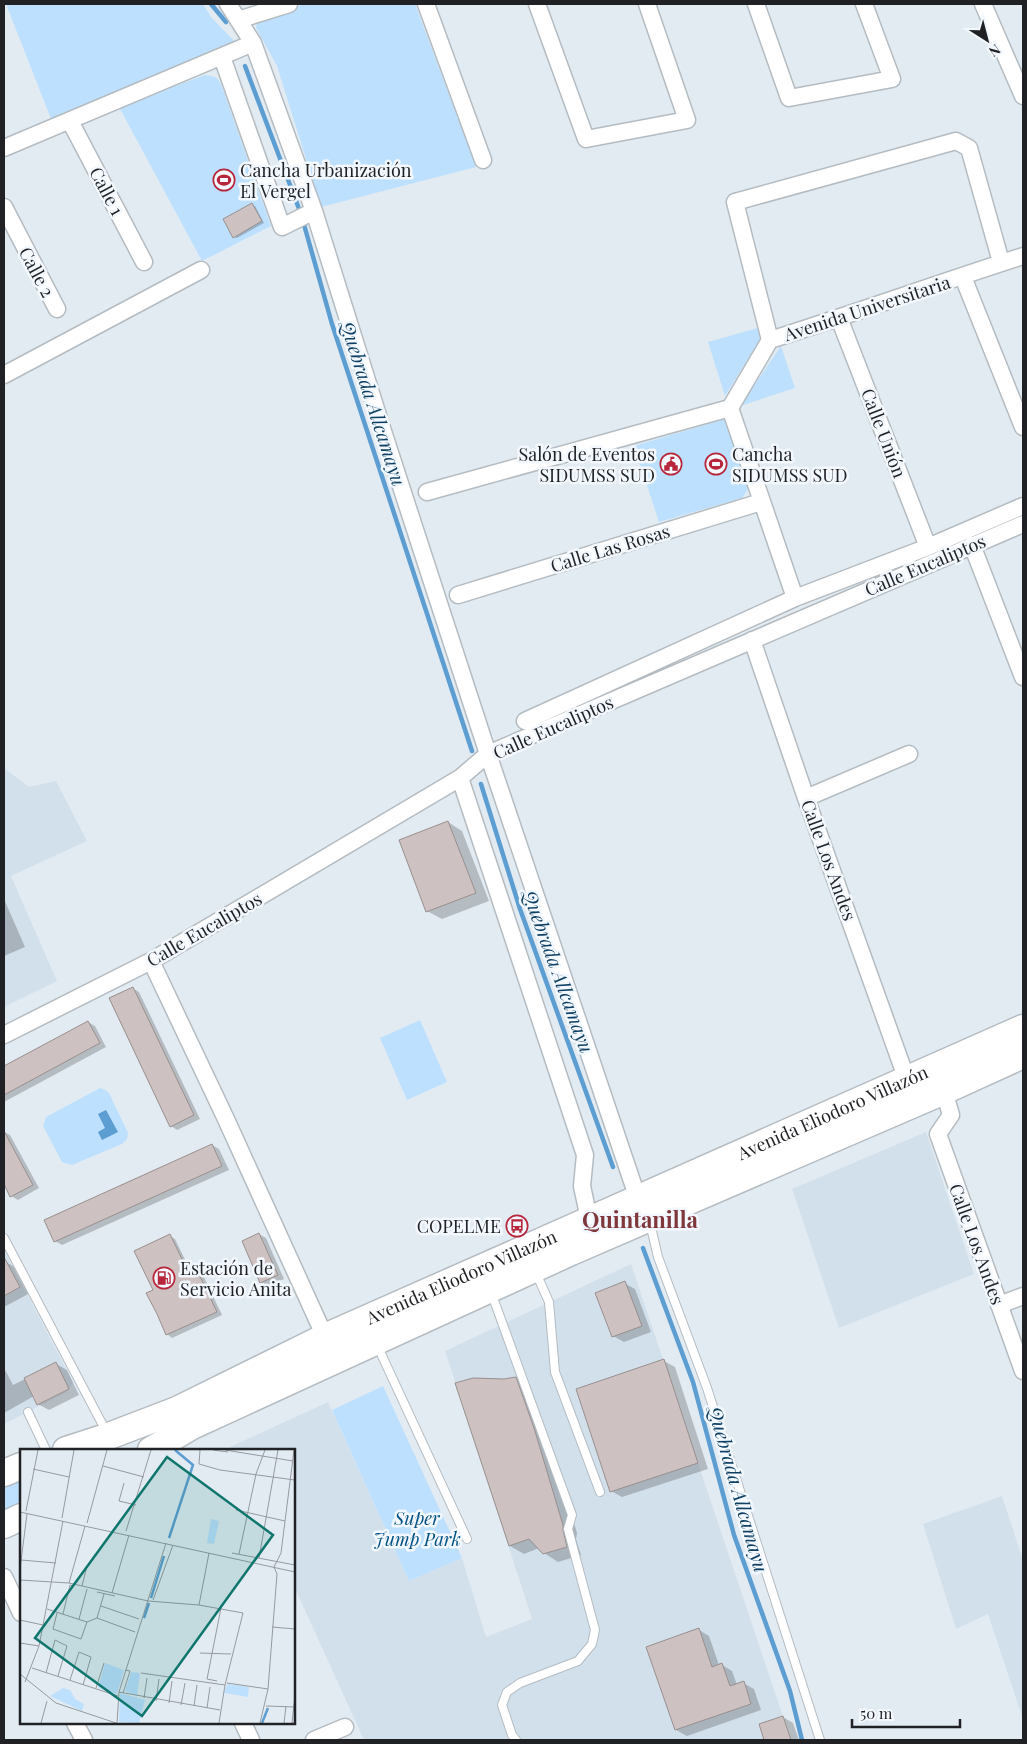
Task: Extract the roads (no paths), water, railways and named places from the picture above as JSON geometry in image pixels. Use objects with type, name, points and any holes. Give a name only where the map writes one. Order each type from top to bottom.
[{"type":"highway","name":"Avenida Eliodoro Villazón","points":[[154,1449],[192,1426],[534,1269],[643,1209],[907,1080],[1023,1028]]},
{"type":"highway","name":"Avenida Eliodoro Villazón","points":[[69,1449],[178,1410],[325,1336],[589,1219],[643,1209],[944,1091],[1023,1055]]},
{"type":"highway","points":[[4,1473],[20,1466]]},
{"type":"highway","points":[[4,1525],[20,1518]]},
{"type":"street","points":[[228,4],[253,44],[312,212],[488,754],[643,1209]]},
{"type":"street","points":[[238,20],[289,4]]},
{"type":"street","points":[[426,4],[483,160]]},
{"type":"street","points":[[537,4],[586,139],[687,120],[647,4]]},
{"type":"street","points":[[756,4],[789,98],[892,79],[864,4]]},
{"type":"street","points":[[983,4],[1023,96]]},
{"type":"street","points":[[4,148],[253,44]]},
{"type":"street","points":[[222,57],[282,227],[312,212]]},
{"type":"street","name":"Calle 1","points":[[70,120],[144,262]]},
{"type":"street","points":[[770,340],[735,202],[956,141],[969,148],[1001,262]]},
{"type":"street","name":"Calle 2","points":[[4,207],[57,309]]},
{"type":"street","name":"Avenida Universitaria","points":[[730,408],[770,340],[1023,256]]},
{"type":"street","points":[[4,375],[201,270]]},
{"type":"street","points":[[963,277],[1023,427]]},
{"type":"street","name":"Calle Unión","points":[[839,318],[928,547]]},
{"type":"street","points":[[427,492],[730,408],[795,598]]},
{"type":"street","name":"Calle Las Rosas","points":[[458,595],[761,502]]},
{"type":"street","name":"Calle Eucaliptos","points":[[525,721],[795,598],[928,547],[1023,506]]},
{"type":"street","name":"Calle Eucaliptos","points":[[4,1035],[151,961],[460,778],[488,754],[1023,524]]},
{"type":"street","points":[[972,545],[1023,677]]},
{"type":"street","name":"Calle Los Andes","points":[[752,640],[806,798],[907,1080]]},
{"type":"street","points":[[806,798],[909,754]]},
{"type":"street","points":[[460,778],[585,1155],[582,1186],[589,1219]]},
{"type":"street","points":[[151,961],[325,1336]]},
{"type":"street","name":"Calle Los Andes","points":[[944,1091],[951,1115],[938,1134],[1023,1371]]},
{"type":"street","points":[[999,1305],[1023,1296]]},
{"type":"street","points":[[4,1577],[20,1611]]},
{"type":"street","points":[[76,1724],[84,1740]]},
{"type":"street","points":[[243,1724],[251,1740]]},
{"type":"street","points":[[314,1740],[345,1727]]},
{"type":"lane","points":[[643,1209],[658,1257],[710,1397],[820,1740]]},
{"type":"lane","points":[[4,1238],[109,1436]]},
{"type":"lane","points":[[534,1269],[549,1302],[555,1372],[600,1492]]},
{"type":"lane","points":[[490,1288],[572,1515],[568,1529],[595,1630],[592,1644],[578,1661],[520,1683],[507,1692],[502,1704],[512,1735],[516,1740]]},
{"type":"lane","points":[[375,1341],[467,1539]]},
{"type":"lane","points":[[28,1412],[46,1449]]},
{"type":"water","points":[[106,1110],[118,1132],[102,1140],[98,1132],[105,1128],[98,1114]]},
{"type":"waterway","name":"Quebrada Allcamayu","points":[[211,4],[226,22]]},
{"type":"waterway","name":"Quebrada Allcamayu","points":[[245,66],[301,214]]},
{"type":"waterway","name":"Quebrada Allcamayu","points":[[303,221],[332,324],[472,751]]},
{"type":"waterway","name":"Quebrada Allcamayu","points":[[481,784],[520,909],[613,1167]]},
{"type":"waterway","name":"Quebrada Allcamayu","points":[[643,1248],[693,1382],[734,1535],[790,1691],[802,1740]]},
{"type":"place","name":"Cancha Urbanización El Vergel","points":[[224,180]]},
{"type":"place","name":"Salón de Eventos SIDUMSS SUD","points":[[671,464]]},
{"type":"place","name":"Cancha SIDUMSS SUD","points":[[716,464]]},
{"type":"place","name":"COPELME","points":[[517,1226]]},
{"type":"place","name":"Estación de Servicio Anita","points":[[164,1278]]},
{"type":"district","name":"Quintanilla","points":[[640,1219]]},
{"type":"park label","name":"Super Jump Park","points":[[417,1528]]}]
